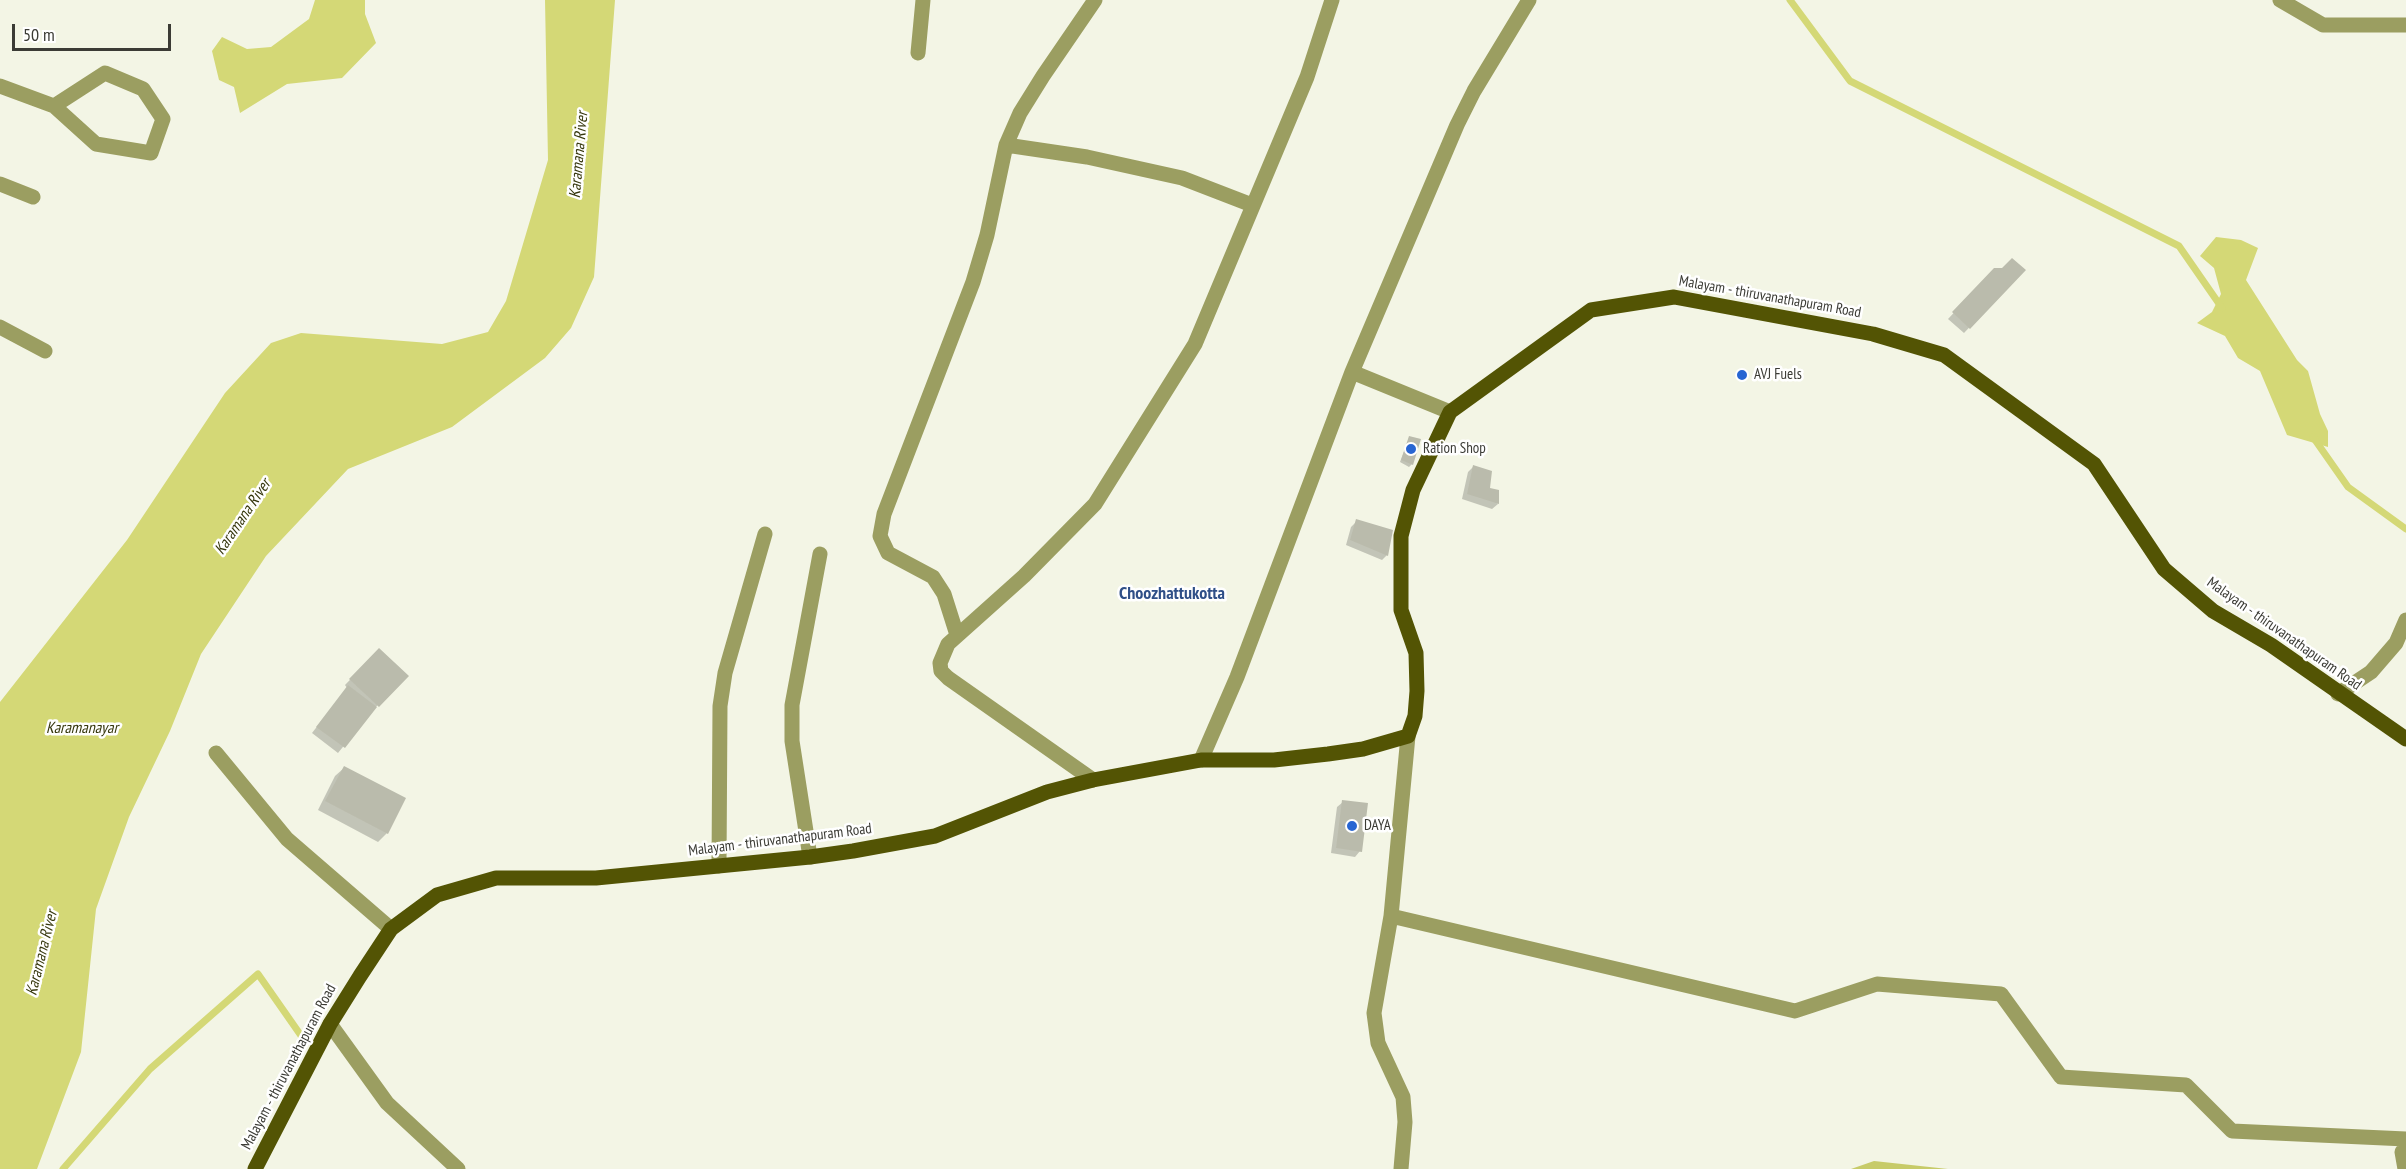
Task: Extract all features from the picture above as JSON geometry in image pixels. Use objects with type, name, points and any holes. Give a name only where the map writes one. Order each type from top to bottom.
[{"type":"main road","name":"Malayam - thiruvanathapuram Road","points":[[255,1169],[330,1024],[391,929],[437,895],[482,880],[596,878],[810,857],[935,836],[1047,792],[1093,780],[1201,760],[1274,760],[1328,754],[1363,749],[1408,736],[1415,716],[1416,653],[1401,610],[1401,536],[1413,490],[1450,412],[1592,310],[1674,297],[1874,334],[1944,356],[2094,464],[2164,569],[2213,611],[2271,645],[2338,694],[2406,739]]},
{"type":"street","points":[[918,53],[922,0]]},
{"type":"street","points":[[957,635],[944,594],[933,577],[888,553],[880,536],[884,514],[973,282],[987,235],[1006,145],[1020,113],[1095,0]]},
{"type":"street","points":[[1093,780],[941,671],[940,663],[948,644],[1024,576],[1095,504],[1195,344],[1307,77],[1332,0]]},
{"type":"street","points":[[1201,760],[1241,665],[1352,372],[1457,125],[1474,91],[1528,0]]},
{"type":"street","points":[[2280,0],[2323,25],[2406,25]]},
{"type":"street","points":[[0,86],[54,106],[96,144],[150,153],[163,119],[142,89],[105,73],[54,106]]},
{"type":"street","points":[[1006,145],[1087,157],[1182,178],[1252,205]]},
{"type":"street","points":[[0,184],[33,197]]},
{"type":"street","points":[[0,327],[45,351]]},
{"type":"street","points":[[1352,372],[1450,412]]},
{"type":"street","points":[[719,866],[720,706],[726,673],[765,534]]},
{"type":"street","points":[[810,857],[792,741],[792,705],[820,554]]},
{"type":"street","points":[[2338,694],[2371,672],[2396,643],[2406,620]]},
{"type":"street","points":[[1401,1169],[1405,1122],[1403,1097],[1378,1043],[1374,1013],[1391,916],[1408,736]]},
{"type":"street","points":[[216,753],[287,839],[391,929]]},
{"type":"street","points":[[1391,916],[1795,1011],[1877,984],[2001,994],[2061,1077],[2186,1085],[2232,1131],[2406,1140]]},
{"type":"street","points":[[330,1024],[387,1103],[458,1169]]},
{"type":"street","points":[[2405,1169],[2402,1152],[2406,1147]]},
{"type":"shaded area","points":[[1874,1161],[1948,1169],[1851,1169]]},
{"type":"water","points":[[315,0],[365,0],[365,14],[376,43],[342,78],[287,84],[240,113],[234,87],[219,80],[212,51],[222,37],[247,49],[271,47],[309,19]]},
{"type":"water","name":"Karamanayar","points":[[545,0],[615,0],[594,277],[571,328],[545,358],[452,427],[348,469],[266,556],[201,654],[170,731],[129,817],[96,909],[81,1052],[37,1169],[0,1169],[0,702],[127,540],[225,393],[271,343],[301,333],[442,344],[488,332],[506,301],[548,160]]},
{"type":"water","points":[[2216,237],[2241,240],[2258,248],[2246,280],[2297,360],[2308,371],[2320,414],[2328,431],[2328,447],[2287,435],[2260,371],[2238,358],[2225,336],[2197,323],[2212,312],[2221,294],[2214,268],[2200,256]]},
{"type":"building","points":[[2012,258],[2026,270],[1970,329],[1952,312],[1994,268],[2002,268]]},
{"type":"building","name":"Ration Shop","points":[[1409,436],[1421,439],[1413,465],[1401,460]]},
{"type":"building","points":[[1473,465],[1492,471],[1490,488],[1499,490],[1499,504],[1467,494]]},
{"type":"building","points":[[1356,519],[1393,530],[1388,556],[1350,540]]},
{"type":"building","points":[[379,648],[409,676],[379,707],[349,679]]},
{"type":"building","points":[[348,685],[377,707],[345,748],[316,727]]},
{"type":"building","points":[[344,766],[406,798],[388,834],[325,801]]},
{"type":"building","name":"DAYA","points":[[1342,800],[1368,803],[1362,852],[1336,848]]},
{"type":"waterway","points":[[1790,0],[1850,81],[2179,246],[2222,308]]},
{"type":"waterway","points":[[2313,437],[2348,487],[2406,529]]},
{"type":"waterway","points":[[63,1169],[150,1069],[258,974],[302,1037]]},
{"type":"place","name":"AVJ Fuels","points":[[1742,375]]},
{"type":"place","name":"Ration Shop","points":[[1411,449]]},
{"type":"place","name":"DAYA","points":[[1352,826]]},
{"type":"district","name":"Choozhattukotta","points":[[1172,594]]},
{"type":"water label","name":"Karamana River","points":[[579,155]]},
{"type":"water label","name":"Karamana River","points":[[243,517]]},
{"type":"water label","name":"Karamana River","points":[[42,953]]}]
